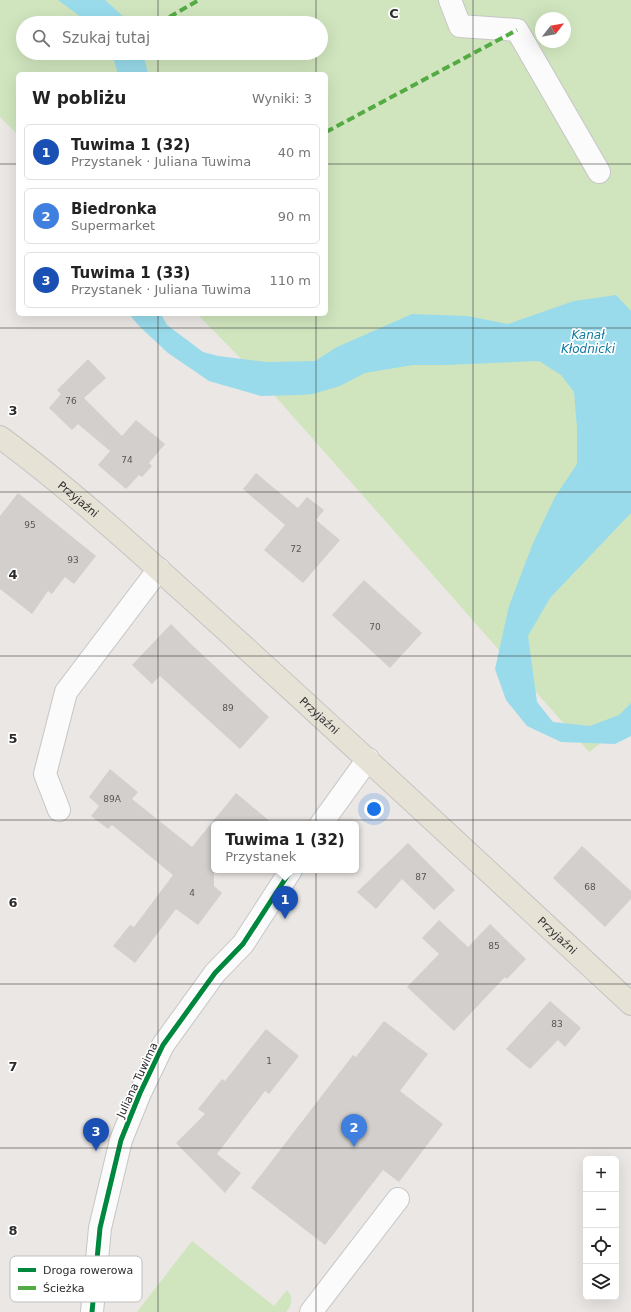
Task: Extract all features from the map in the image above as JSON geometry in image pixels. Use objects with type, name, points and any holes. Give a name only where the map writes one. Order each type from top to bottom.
[{"type":"main road","name":"Przyjaźni","points":[[0,437],[38,465],[159,569],[368,759],[631,1004]]},
{"type":"street","points":[[450,0],[460,26],[517,30],[599,172]]},
{"type":"street","points":[[59,810],[45,774],[66,692],[159,569]]},
{"type":"street","points":[[323,821],[368,759]]},
{"type":"street","name":"Juliana Tuwima","points":[[97,1256],[100,1228],[120,1140],[140,1093],[163,1046],[215,973],[242,944],[288,873]]},
{"type":"street","points":[[311,1312],[398,1199]]},
{"type":"street","name":"Juliana Tuwima","points":[[92,1312],[93,1302]]},
{"type":"green space","points":[[0,0],[631,0],[631,720],[589,752],[253,371],[199,316],[328,316],[328,72],[16,72],[16,133],[0,117]]},
{"type":"green space","points":[[192,1241],[274,1306],[287,1290],[291,1301],[286,1312],[137,1312]]},
{"type":"water","points":[[58,0],[105,0],[123,16],[80,16]]},
{"type":"water","points":[[114,60],[145,60],[148,72],[117,72]]},
{"type":"water","name":"Kanał Kłodnicki","points":[[616,295],[631,311],[631,513],[550,598],[528,636],[537,702],[553,722],[590,726],[619,715],[631,703],[631,736],[615,744],[561,742],[527,726],[506,700],[495,669],[509,606],[533,543],[555,497],[577,464],[577,428],[574,392],[561,375],[539,361],[413,365],[365,373],[340,386],[313,394],[261,396],[209,381],[168,353],[139,326],[131,316],[162,316],[167,325],[203,352],[218,356],[267,362],[315,361],[337,347],[412,314],[467,316],[508,324],[574,301]]},
{"type":"building","points":[[88,359],[106,378],[84,398],[122,436],[136,420],[165,444],[149,463],[152,466],[142,477],[139,475],[126,489],[98,465],[110,451],[78,424],[72,430],[49,408],[61,394],[57,390]]},
{"type":"building","points":[[256,473],[298,508],[307,497],[324,510],[316,520],[340,540],[303,583],[264,550],[285,525],[243,489]]},
{"type":"building","points":[[18,493],[96,556],[74,584],[65,577],[52,594],[48,591],[32,614],[0,589],[0,516]]},
{"type":"building","points":[[364,580],[422,633],[390,668],[332,615]]},
{"type":"building","points":[[171,624],[269,717],[240,749],[160,676],[152,684],[132,665]]},
{"type":"building","points":[[110,769],[138,792],[132,799],[192,847],[211,824],[211,873],[214,873],[214,886],[222,893],[198,925],[176,909],[135,963],[113,946],[130,925],[134,927],[173,875],[112,825],[108,829],[91,816],[99,806],[89,797]]},
{"type":"building","points":[[236,793],[269,821],[213,821]]},
{"type":"building","points":[[408,843],[455,890],[434,910],[402,879],[376,909],[357,892]]},
{"type":"building","points":[[582,846],[631,891],[631,899],[605,927],[553,878]]},
{"type":"building","points":[[439,920],[468,947],[490,924],[526,959],[507,979],[505,977],[454,1031],[407,987],[439,954],[422,938]]},
{"type":"building","points":[[550,1001],[581,1028],[565,1047],[558,1040],[530,1069],[506,1049]]},
{"type":"building","points":[[384,1021],[428,1054],[400,1091],[443,1124],[399,1182],[383,1170],[325,1245],[251,1188],[353,1055],[356,1057]]},
{"type":"building","points":[[266,1029],[299,1056],[269,1094],[265,1091],[217,1154],[241,1173],[225,1193],[176,1143],[205,1114],[198,1109],[222,1079],[225,1081]]},
{"type":"marked path","points":[[171,16],[199,0]]},
{"type":"marked path","points":[[328,131],[517,30]]},
{"type":"cycle path","points":[[97,1256],[100,1228],[121,1140],[140,1093],[163,1045],[215,973],[243,944],[289,873]]},
{"type":"cycle path","points":[[92,1312],[93,1302]]},
{"type":"place","name":"Tuwima 1 (32)","points":[[285,919]]},
{"type":"place","name":"Biedronka","points":[[354,1147]]},
{"type":"place","name":"Tuwima 1 (33)","points":[[96,1151]]}]
